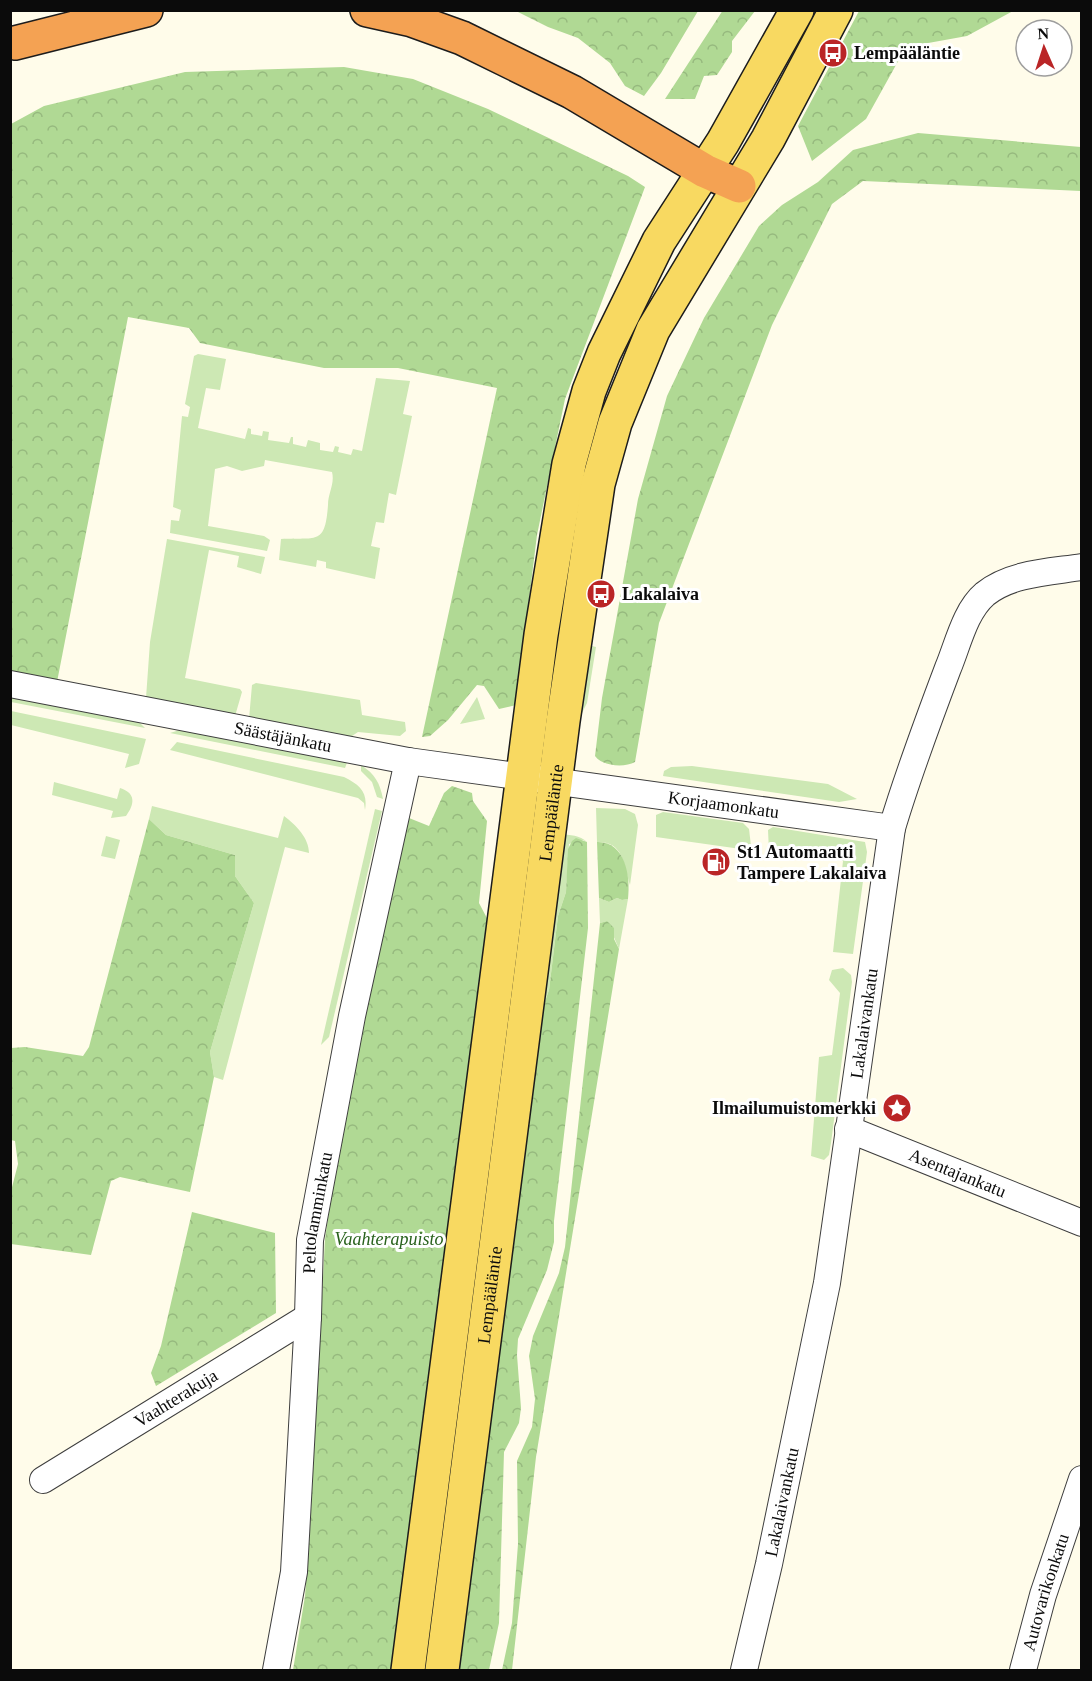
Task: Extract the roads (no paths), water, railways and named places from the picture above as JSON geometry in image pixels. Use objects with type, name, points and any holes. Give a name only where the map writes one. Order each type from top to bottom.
[{"type":"highway","points":[[13,45],[76,10]]},
{"type":"highway","points":[[13,45],[146,10]]},
{"type":"highway","points":[[368,10],[412,20],[462,38],[617,116],[705,171],[739,186]]},
{"type":"main road","name":"Lempääläntie","points":[[408,1671],[522,777],[555,538],[569,464],[586,400],[619,319],[659,241],[705,171],[762,75],[797,10]]},
{"type":"main road","name":"Lempääläntie","points":[[442,1671],[557,782],[598,484],[615,423],[653,330],[794,92],[836,10]]},
{"type":"street","name":"Lakalaivankatu","points":[[744,1671],[769,1564],[827,1283],[892,828],[909,769],[968,617],[984,595],[1006,582],[1026,576],[1082,567]]},
{"type":"street","name":"Säästäjänkatu","points":[[10,684],[408,761],[557,782]]},
{"type":"street","name":"Peltolamminkatu","points":[[276,1671],[294,1572],[310,1240],[352,1016],[408,761]]},
{"type":"street","name":"Korjaamonkatu","points":[[557,782],[892,828]]},
{"type":"street","name":"Asentajankatu","points":[[848,1129],[1077,1224]]},
{"type":"street","name":"Vaahterakuja","points":[[43,1480],[308,1317]]},
{"type":"street","name":"Autovarikonkatu","points":[[1023,1671],[1043,1595],[1082,1479]]},
{"type":"place","name":"Lempääläntie","points":[[833,53]]},
{"type":"place","name":"Lakalaiva","points":[[601,594]]},
{"type":"place","name":"St1 Automaatti Tampere Lakalaiva","points":[[716,862]]},
{"type":"place","name":"Ilmailumuistomerkki","points":[[897,1108]]},
{"type":"park label","name":"Vaahterapuisto","points":[[389,1239]]}]
